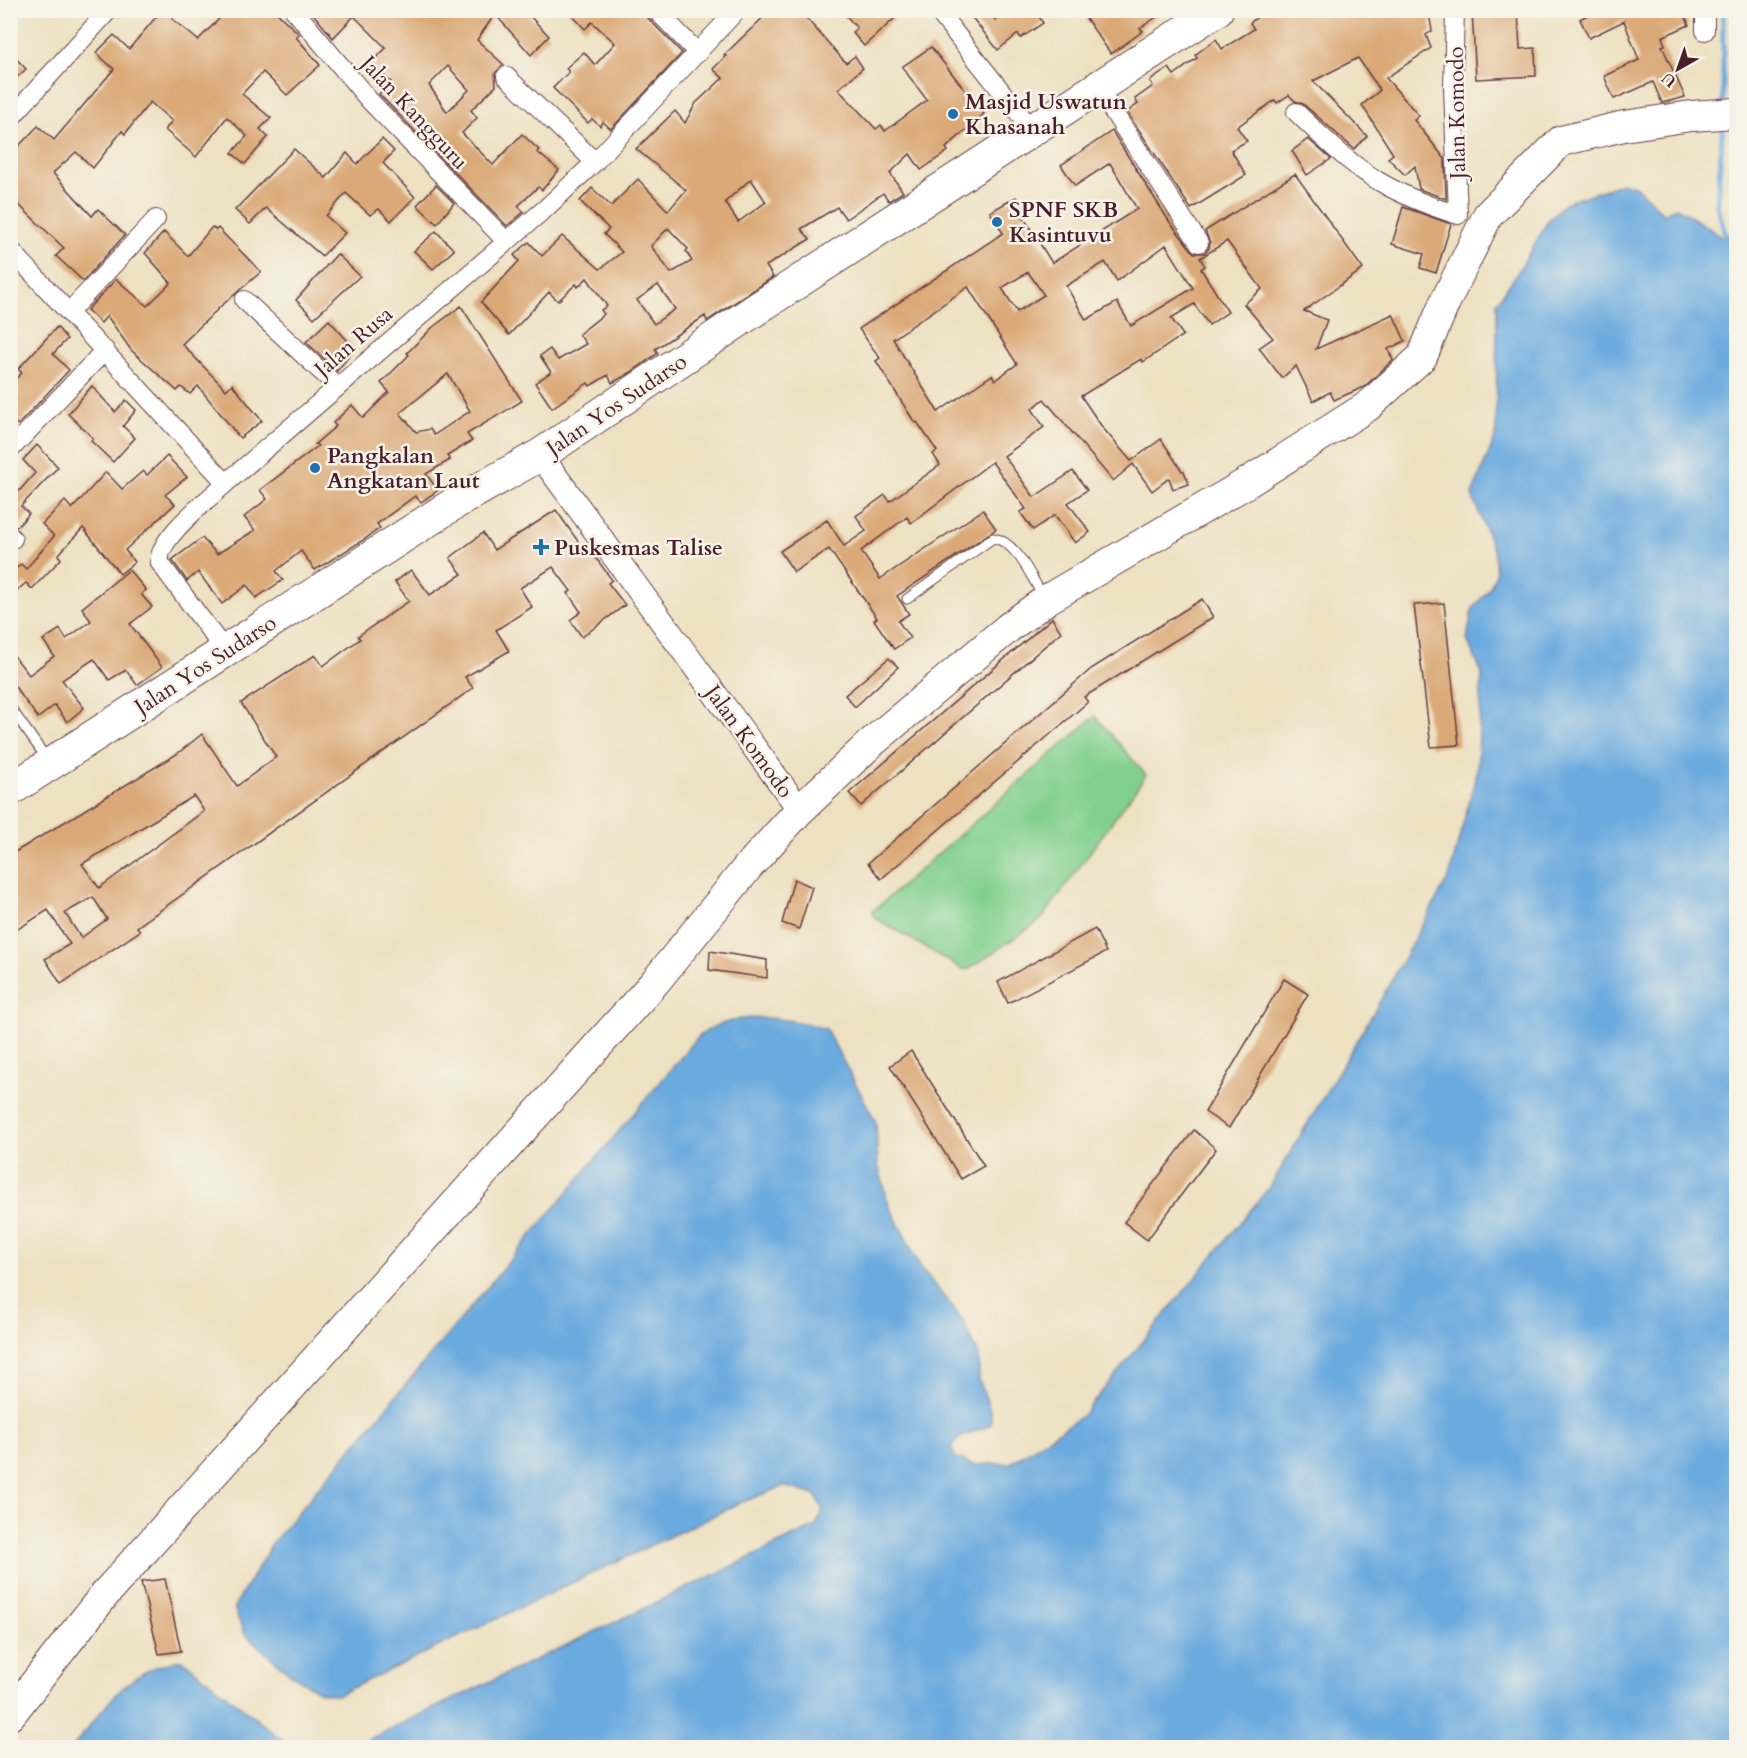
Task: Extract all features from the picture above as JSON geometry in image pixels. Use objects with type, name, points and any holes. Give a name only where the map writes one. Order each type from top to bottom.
[{"type":"highway","name":"Jalan Yos Sudarso","points":[[10,790],[455,503],[540,455],[762,306],[1216,10]]},
{"type":"main road","name":"Jalan Komodo","points":[[800,810],[870,744],[1008,628],[1046,600],[1092,571],[1245,484],[1368,406],[1422,357],[1445,302],[1488,215],[1561,141],[1624,126],[1691,116],[1736,113]]},
{"type":"main road","points":[[10,1714],[105,1594],[647,991],[748,867],[800,810]]},
{"type":"street","points":[[10,119],[109,10]]},
{"type":"street","name":"Jalan Kangguru","points":[[294,10],[369,100],[506,241]]},
{"type":"street","points":[[656,10],[698,53]]},
{"type":"street","name":"Jalan Rusa","points":[[225,651],[160,563],[158,557],[167,539],[226,483],[595,162],[737,10]]},
{"type":"street","points":[[937,10],[1033,130]]},
{"type":"street","name":"Jalan Komodo","points":[[1296,112],[1364,174],[1418,203],[1458,215],[1453,88],[1455,10]]},
{"type":"street","points":[[1705,10],[1705,31]]},
{"type":"street","points":[[506,76],[595,162]]},
{"type":"street","points":[[1097,87],[1199,243]]},
{"type":"street","points":[[69,312],[156,219]]},
{"type":"street","points":[[10,249],[226,483]]},
{"type":"street","points":[[244,300],[338,387]]},
{"type":"street","points":[[10,450],[105,350]]},
{"type":"street","name":"Jalan Komodo","points":[[540,455],[800,810]]},
{"type":"lane","points":[[908,599],[993,538],[1003,539],[1011,547],[1046,600]]},
{"type":"lane","points":[[10,707],[50,765]]},
{"type":"green space","points":[[1095,716],[1146,775],[1041,920],[969,969],[962,969],[875,918],[872,912]]},
{"type":"water","points":[[1623,183],[1635,186],[1664,214],[1676,207],[1727,240],[1736,223],[1736,1747],[353,1747],[816,1526],[823,1509],[815,1495],[784,1486],[740,1503],[337,1695],[320,1692],[290,1674],[244,1633],[234,1607],[274,1541],[698,1037],[710,1029],[731,1021],[772,1018],[801,1022],[826,1029],[876,1122],[878,1165],[889,1205],[921,1268],[961,1318],[979,1355],[979,1379],[991,1413],[991,1424],[959,1438],[951,1447],[955,1457],[973,1465],[1011,1463],[1082,1416],[1271,1185],[1375,1010],[1449,877],[1477,772],[1482,673],[1467,640],[1472,610],[1490,587],[1496,573],[1494,552],[1472,495],[1496,435],[1497,302],[1548,221],[1565,203]]},
{"type":"water","points":[[183,1660],[291,1747],[73,1747],[119,1691],[132,1680],[163,1664]]},
{"type":"building","points":[[162,10],[179,10],[172,19],[198,40],[219,19],[210,10],[274,10],[299,34],[296,37],[320,65],[287,95],[263,72],[242,94],[271,118],[260,129],[268,137],[245,164],[232,153],[247,136],[227,117],[196,157],[165,130],[172,121],[150,102],[125,134],[122,131],[93,168],[76,152],[53,173],[92,216],[98,209],[125,235],[83,281],[56,256],[64,248],[19,205],[10,214],[10,155],[38,126],[54,140],[114,69],[96,53],[114,35],[129,49]]},
{"type":"building","points":[[310,10],[524,10],[549,36],[531,55],[495,14],[477,40],[504,65],[495,73],[496,86],[471,110],[477,118],[462,133],[493,165],[522,134],[539,150],[537,152],[559,170],[542,190],[538,187],[518,206],[524,212],[507,226],[379,94],[391,82],[371,63],[386,48],[354,16],[333,38]],"holes":[[[448,66],[469,90],[447,112],[429,85]]]},
{"type":"building","points":[[567,10],[640,10],[682,53],[611,129],[603,122],[600,126],[592,119],[588,123],[553,88],[569,72],[566,68],[584,52],[595,65],[615,43],[592,22],[585,29]]},
{"type":"building","points":[[771,10],[799,10],[846,63],[855,56],[863,68],[838,89],[876,129],[881,125],[885,131],[927,100],[902,67],[931,47],[984,114],[946,148],[948,151],[921,170],[910,154],[890,173],[903,192],[889,201],[883,193],[846,219],[837,207],[801,229],[810,239],[766,266],[773,277],[707,321],[705,316],[655,349],[658,353],[630,373],[612,383],[608,375],[590,386],[588,383],[552,408],[535,383],[551,372],[540,356],[550,349],[558,360],[586,344],[579,334],[604,314],[601,310],[607,306],[587,278],[578,287],[576,284],[558,301],[549,292],[509,335],[481,302],[519,261],[514,255],[529,242],[542,256],[562,236],[600,269],[622,252],[604,234],[609,229],[580,201],[592,188],[611,206],[638,179],[668,211],[686,190],[636,149],[675,111],[685,123],[696,103],[723,78],[713,69],[726,56],[724,55]],"holes":[[[751,179],[766,202],[738,222],[725,202]],[[668,228],[688,249],[686,251],[692,261],[671,273],[651,246]],[[658,285],[675,309],[654,324],[637,300]]]},
{"type":"building","points":[[841,10],[904,10],[864,46],[852,32],[857,28]]},
{"type":"building","points":[[966,10],[998,10],[992,15],[995,20],[1009,10],[1035,10],[1043,23],[1021,38],[1018,34],[998,50]]},
{"type":"building","points":[[1080,10],[1167,10],[1140,28],[1143,31],[1111,54]]},
{"type":"building","points":[[1266,10],[1382,10],[1386,18],[1397,10],[1427,10],[1423,13],[1429,13],[1432,31],[1426,35],[1431,48],[1386,78],[1419,116],[1414,120],[1445,159],[1446,199],[1419,189],[1415,166],[1405,175],[1388,158],[1393,154],[1362,105],[1380,90],[1358,58],[1313,81],[1367,136],[1354,149],[1303,104],[1295,101],[1289,95],[1277,103],[1275,100],[1237,127],[1247,141],[1231,150],[1246,175],[1191,209],[1127,112],[1138,104],[1135,99],[1153,86],[1150,81],[1169,68],[1174,75],[1197,58],[1195,55],[1216,39],[1222,49],[1254,29],[1250,23]]},
{"type":"building","points":[[1518,10],[1520,49],[1535,48],[1536,76],[1476,79],[1472,11]]},
{"type":"building","points":[[1596,10],[1683,10],[1689,25],[1662,37],[1665,45],[1662,46],[1685,97],[1662,103],[1653,82],[1614,99],[1604,76],[1639,60],[1624,21],[1589,38],[1580,19]]},
{"type":"building","points":[[10,52],[26,69],[10,84]]},
{"type":"building","points":[[1112,131],[1169,221],[1194,253],[1205,253],[1209,248],[1210,242],[1205,231],[1295,174],[1363,269],[1304,311],[1327,320],[1316,349],[1393,314],[1405,341],[1388,349],[1393,360],[1364,387],[1334,400],[1330,392],[1313,401],[1296,366],[1282,378],[1259,348],[1273,338],[1244,304],[1262,289],[1227,241],[1200,258],[1205,266],[1201,269],[1228,312],[1209,325],[1194,304],[1171,318],[1183,335],[1143,362],[1141,359],[1081,396],[1102,427],[1131,461],[1161,439],[1184,471],[1189,484],[1173,489],[1169,478],[1152,491],[1133,464],[1113,481],[1044,399],[1032,409],[1044,427],[1004,456],[1034,497],[1073,471],[1087,490],[1068,503],[1090,532],[1075,543],[1055,515],[1033,530],[1020,512],[1026,509],[992,462],[911,523],[907,517],[861,551],[880,579],[983,510],[996,529],[897,596],[909,614],[898,621],[910,638],[894,649],[874,620],[877,618],[829,549],[794,572],[780,551],[827,520],[844,546],[866,531],[856,516],[885,495],[890,501],[940,465],[933,454],[937,451],[917,422],[915,423],[876,361],[880,358],[859,329],[1003,233],[990,212],[1016,197],[1025,213],[1022,215],[1052,263],[1137,209],[1110,163],[1075,186],[1061,165]],"holes":[[[1166,245],[1193,288],[1131,326],[1117,302],[1086,320],[1066,286],[1105,262],[1117,281]],[[1028,272],[1044,295],[1017,312],[1002,288]],[[968,287],[1017,364],[995,380],[992,375],[938,412],[893,339]]]},
{"type":"building","points":[[382,139],[394,151],[383,163],[415,197],[391,221],[379,209],[370,215],[346,193],[326,216],[345,233],[322,256],[266,208],[250,224],[235,210],[294,149],[326,178],[347,153],[357,164]]},
{"type":"building","points":[[1308,139],[1331,159],[1307,175],[1292,151]]},
{"type":"building","points":[[436,185],[454,203],[437,224],[417,205]]},
{"type":"building","points":[[1403,207],[1451,224],[1436,273],[1420,268],[1424,254],[1392,244]]},
{"type":"building","points":[[212,227],[216,230],[218,228],[261,272],[182,344],[226,390],[232,384],[262,421],[240,438],[198,386],[190,394],[181,387],[177,391],[131,350],[107,316],[101,323],[87,310],[116,279],[147,306],[171,283],[145,253],[164,232],[188,256]]},
{"type":"building","points":[[436,231],[454,250],[433,269],[414,251]]},
{"type":"building","points":[[337,254],[360,276],[314,318],[296,300]]},
{"type":"building","points":[[461,306],[522,401],[467,434],[472,441],[447,456],[450,460],[426,474],[438,490],[421,502],[415,496],[377,524],[380,528],[315,570],[301,551],[276,571],[283,580],[256,598],[247,585],[222,604],[198,572],[187,581],[172,560],[202,538],[217,554],[255,530],[244,517],[267,499],[260,490],[318,446],[315,444],[336,426],[333,423],[352,405],[363,418],[389,392],[381,383],[433,327]],"holes":[[[448,374],[470,411],[434,435],[430,429],[416,432],[400,413]]]},
{"type":"building","points":[[329,320],[355,349],[337,371],[306,342]]},
{"type":"building","points":[[57,327],[67,339],[53,354],[69,370],[18,425],[10,418],[10,384],[22,373],[18,369]]},
{"type":"building","points":[[92,386],[115,412],[126,400],[136,410],[123,426],[135,438],[113,462],[91,441],[93,438],[68,414]]},
{"type":"building","points":[[37,445],[58,467],[21,506],[29,514],[17,527],[10,525],[10,496],[13,498],[35,473],[23,460]]},
{"type":"building","points":[[167,456],[187,477],[165,495],[175,504],[125,550],[135,562],[120,574],[83,528],[58,555],[61,559],[32,589],[26,583],[10,596],[10,574],[21,564],[26,569],[54,536],[42,524],[65,501],[72,509],[106,472],[122,489],[143,471],[147,475]]},
{"type":"building","points":[[556,510],[584,550],[588,547],[612,580],[608,583],[625,605],[582,637],[570,620],[581,612],[568,593],[571,591],[553,567],[520,588],[532,607],[496,630],[509,651],[465,677],[473,688],[137,927],[140,931],[61,984],[45,959],[70,944],[48,910],[10,934],[10,855],[177,754],[202,734],[237,786],[276,757],[241,703],[315,655],[323,666],[360,639],[358,636],[409,601],[395,582],[411,570],[430,595],[462,574],[450,558],[483,533],[494,550]],"holes":[[[194,796],[204,811],[99,888],[82,864]],[[93,897],[107,919],[81,938],[65,913]]]},
{"type":"building","points":[[129,570],[146,590],[141,594],[152,607],[130,624],[162,667],[137,685],[126,670],[109,680],[94,659],[62,680],[84,708],[67,722],[55,705],[38,718],[10,680],[10,651],[29,675],[54,656],[43,640],[60,629],[66,639],[91,621],[82,608]]},
{"type":"building","points":[[1202,599],[1213,617],[1084,697],[1088,702],[881,879],[868,863],[1091,669]]},
{"type":"building","points":[[1444,603],[1459,745],[1431,747],[1414,605]]},
{"type":"building","points":[[1052,618],[1061,632],[861,806],[849,793]]},
{"type":"building","points":[[889,658],[898,667],[855,707],[845,695]]},
{"type":"building","points":[[794,879],[812,887],[799,929],[782,923]]},
{"type":"building","points":[[1095,929],[1106,952],[1008,1003],[998,982]]},
{"type":"building","points":[[710,951],[767,960],[767,978],[709,970]]},
{"type":"building","points":[[1284,979],[1308,994],[1229,1128],[1205,1112]]},
{"type":"building","points":[[911,1051],[984,1166],[961,1179],[890,1066]]},
{"type":"building","points":[[1194,1130],[1216,1149],[1147,1240],[1124,1222]]},
{"type":"building","points":[[165,1579],[181,1651],[159,1654],[141,1582]]},
{"type":"waterway","points":[[1723,10],[1723,105]]},
{"type":"waterway","points":[[1723,123],[1717,205],[1727,240]]},
{"type":"place","name":"Masjid Uswatun Khasanah","points":[[953,114]]},
{"type":"place","name":"SPNF SKB Kasintuvu","points":[[997,222]]},
{"type":"place","name":"Pangkalan Angkatan Laut","points":[[315,468]]},
{"type":"place","name":"Puskesmas Talise","points":[[541,547]]}]
